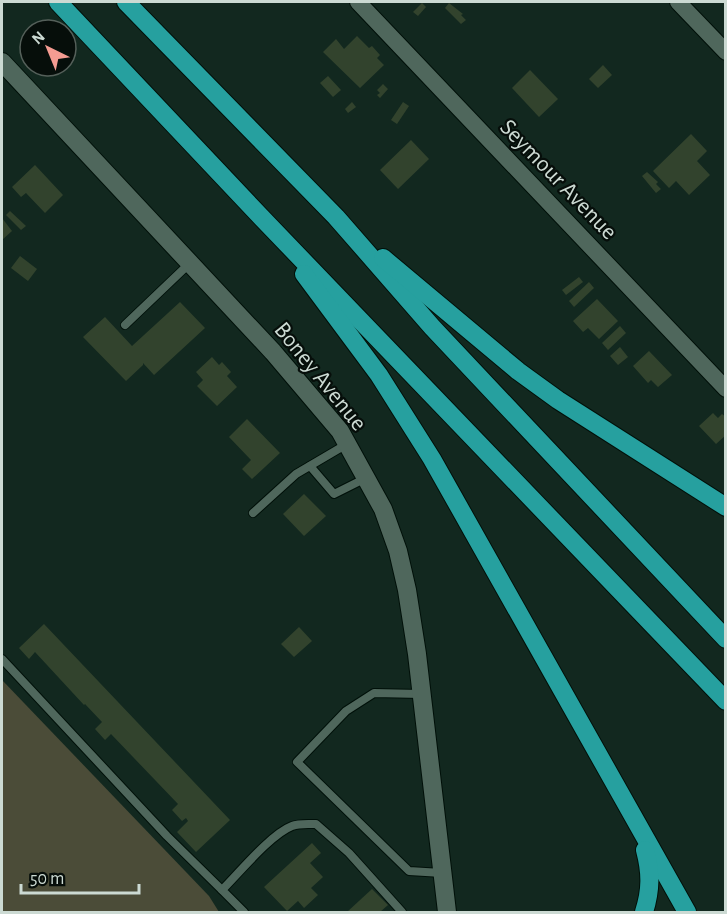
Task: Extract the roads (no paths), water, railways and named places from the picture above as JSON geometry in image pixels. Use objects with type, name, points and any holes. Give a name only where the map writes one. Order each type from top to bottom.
[{"type":"highway","points":[[58,2],[726,701]]},
{"type":"highway","points":[[126,2],[336,217],[432,327],[726,639]]},
{"type":"highway","points":[[336,217],[518,371],[577,412],[726,507]]},
{"type":"highway","points":[[262,218],[379,375],[404,413],[488,557],[687,912]]},
{"type":"highway","points":[[640,828],[651,873],[650,890],[644,912]]},
{"type":"street","name":"Seymour Avenue","points":[[358,2],[726,389]]},
{"type":"street","points":[[678,2],[726,52]]},
{"type":"street","name":"Boney Avenue","points":[[2,62],[306,390],[340,431],[383,509],[398,552],[407,590],[447,912]]},
{"type":"lane","points":[[125,325],[190,263]]},
{"type":"lane","points":[[253,513],[296,474],[347,444]]},
{"type":"lane","points":[[310,466],[334,494],[366,478]]},
{"type":"lane","points":[[2,659],[167,836],[244,912]]},
{"type":"lane","points":[[421,694],[374,693],[346,711],[297,762],[409,871],[442,873]]},
{"type":"lane","points":[[222,891],[274,838],[293,826],[316,824],[349,853],[402,912]]}]
